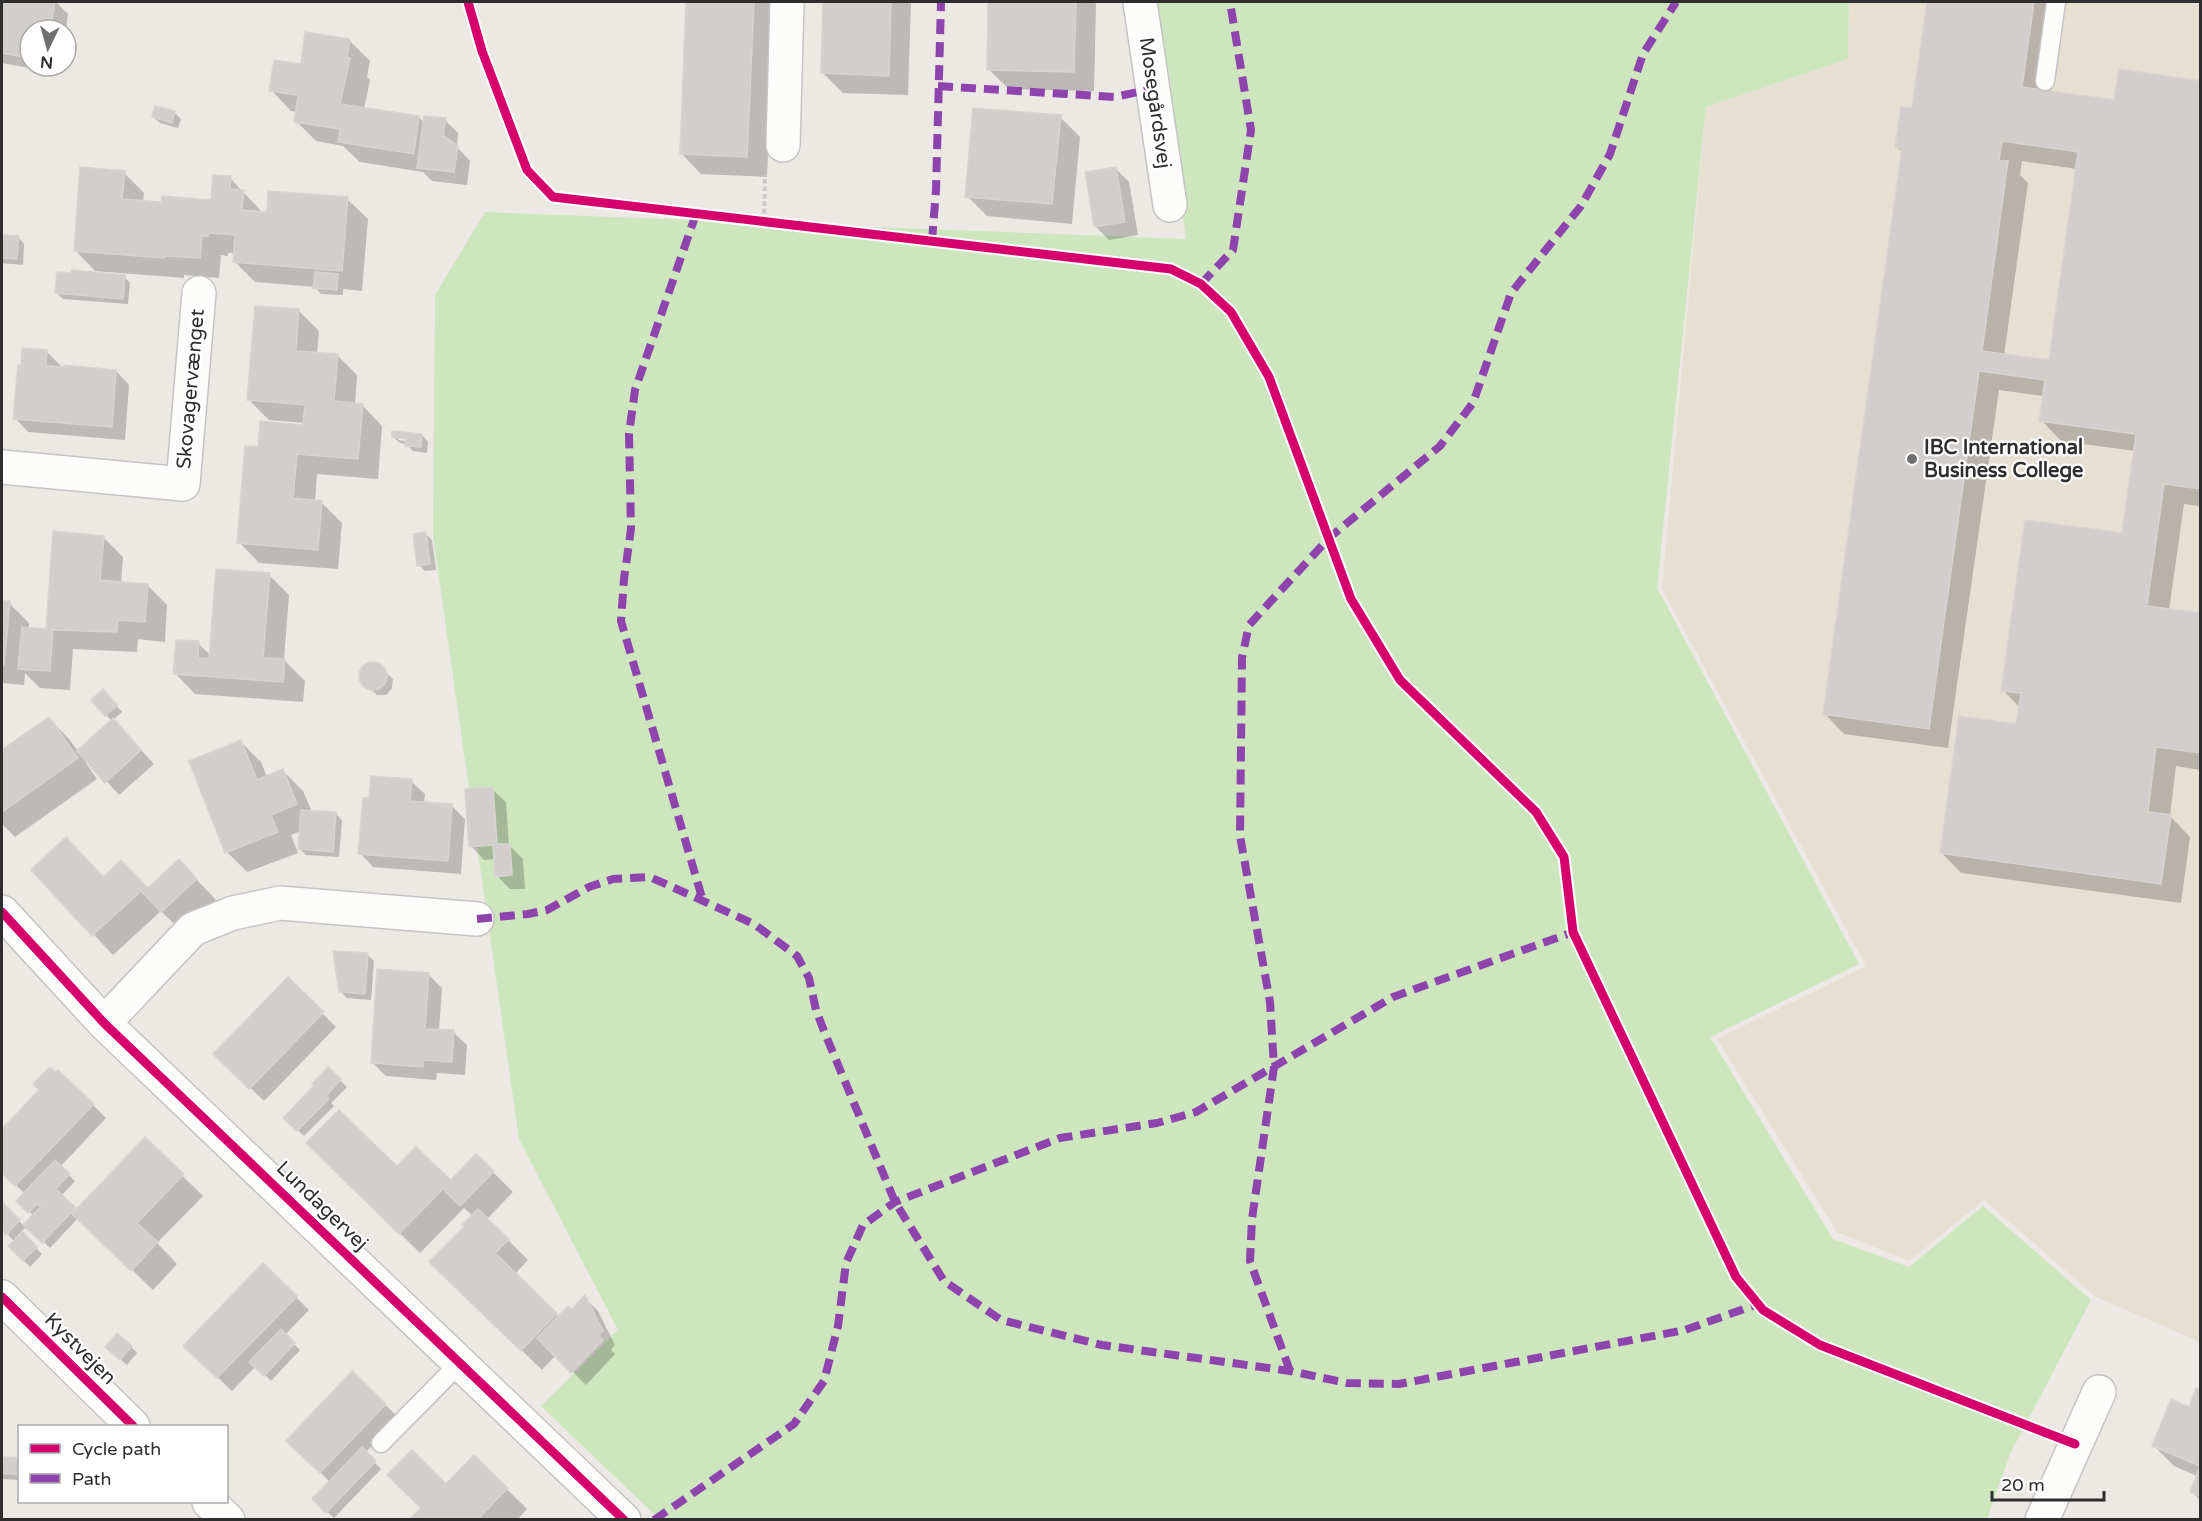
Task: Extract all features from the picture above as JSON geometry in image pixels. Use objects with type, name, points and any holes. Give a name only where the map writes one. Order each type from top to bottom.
[{"type":"street","points":[[783,145],[788,2]]},
{"type":"street","name":"Mosegårdsvej","points":[[1140,2],[1170,205]]},
{"type":"street","name":"Skovagervænget","points":[[2,467],[183,484],[199,293]]},
{"type":"street","points":[[104,1023],[193,929],[233,913],[280,903],[477,919]]},
{"type":"street","name":"Lundagervej","points":[[2,912],[104,1023],[624,1520]]},
{"type":"street","name":"Kystvejen","points":[[2,1297],[132,1425]]},
{"type":"street","points":[[2042,1520],[2099,1392]]},
{"type":"street","points":[[210,1503],[228,1520]]},
{"type":"lane","points":[[2045,81],[2056,2]]},
{"type":"lane","points":[[381,1443],[460,1363]]},
{"type":"shaded area","points":[[1849,2],[2200,2],[2200,1342],[2096,1297],[1984,1200],[1909,1261],[1837,1232],[1717,1039],[1866,966],[1662,589],[1706,107],[1848,59]]},
{"type":"green space","points":[[1155,2],[1849,2],[1848,59],[1706,107],[1657,588],[1859,964],[1710,1037],[1833,1239],[1909,1267],[1983,1206],[2091,1300],[2010,1454],[1987,1519],[659,1519],[541,1406],[618,1330],[519,1139],[433,536],[435,295],[485,212],[1186,239]]},
{"type":"building","points":[[2,2],[55,2],[52,18],[18,18],[18,56],[2,53]]},
{"type":"building","points":[[686,2],[754,2],[747,157],[680,154]]},
{"type":"building","points":[[823,2],[891,2],[889,76],[821,73]]},
{"type":"building","points":[[988,2],[1076,2],[1074,72],[987,70]]},
{"type":"building","name":"IBC International Business College","points":[[1927,2],[2034,2],[2022,87],[2114,100],[2119,69],[2200,81],[2200,489],[2164,484],[2147,606],[2200,613],[2200,753],[2156,747],[2148,812],[2171,815],[2161,884],[1940,853],[1959,716],[2016,724],[2021,693],[2001,691],[2025,520],[2122,533],[2136,434],[2039,421],[2045,380],[1979,371],[1929,729],[1823,714],[1902,148],[1895,148],[1901,107],[1912,108]],"holes":[[[2002,141],[2078,152],[2049,360],[1982,351],[2008,161],[1999,161]]]},
{"type":"building","points":[[305,32],[350,39],[347,57],[350,58],[340,104],[419,116],[414,154],[338,142],[340,129],[294,122],[298,95],[269,91],[274,60],[301,64]]},
{"type":"building","points":[[155,106],[175,111],[172,123],[152,117]]},
{"type":"building","points":[[973,108],[1061,115],[1052,204],[965,197]]},
{"type":"building","points":[[424,116],[446,118],[443,135],[458,146],[454,172],[417,168]]},
{"type":"building","points":[[80,167],[125,171],[122,199],[161,202],[162,196],[211,200],[213,175],[231,176],[230,189],[244,190],[242,210],[267,212],[268,191],[348,197],[342,271],[233,262],[235,235],[209,233],[208,236],[202,236],[200,258],[164,256],[164,258],[74,251]]},
{"type":"building","points":[[1116,167],[1125,222],[1094,227],[1085,172]]},
{"type":"building","points":[[2,235],[19,236],[17,259],[2,258]]},
{"type":"building","points":[[72,270],[125,275],[123,299],[55,293],[57,272],[71,273]]},
{"type":"building","points":[[315,272],[338,274],[337,290],[313,288]]},
{"type":"building","points":[[255,306],[299,309],[296,351],[338,354],[334,401],[363,404],[358,459],[297,454],[293,498],[322,501],[318,550],[237,543],[245,446],[258,447],[260,421],[303,425],[305,405],[247,400]]},
{"type":"building","points":[[22,348],[47,350],[46,366],[64,367],[64,365],[116,370],[112,427],[13,419],[18,365],[21,365]]},
{"type":"building","points":[[392,431],[422,434],[421,447],[405,446],[406,439],[392,437]]},
{"type":"building","points":[[53,531],[104,536],[100,580],[148,584],[145,622],[118,620],[117,632],[53,630],[50,671],[18,669],[22,627],[46,629]]},
{"type":"building","points":[[426,532],[430,564],[417,566],[413,534]]},
{"type":"building","points":[[216,569],[270,573],[263,658],[285,659],[283,682],[173,674],[176,640],[199,641],[198,658],[209,659]]},
{"type":"building","points":[[2,601],[10,601],[4,665],[2,665]]},
{"type":"building","points":[[373,662],[383,666],[387,676],[383,686],[373,690],[363,686],[359,676],[363,666]]},
{"type":"building","points":[[103,689],[117,705],[105,716],[91,700]]},
{"type":"building","points":[[49,717],[78,758],[2,812],[2,750]]},
{"type":"building","points":[[113,718],[141,750],[105,783],[77,751]]},
{"type":"building","points":[[241,740],[257,780],[283,769],[297,804],[271,815],[278,832],[225,853],[189,761]]},
{"type":"building","points":[[371,776],[412,779],[410,801],[452,804],[448,861],[358,854],[363,798],[369,798]]},
{"type":"building","points":[[493,787],[497,844],[510,844],[512,875],[495,877],[493,845],[469,847],[465,789]]},
{"type":"building","points":[[301,810],[336,812],[333,852],[298,849]]},
{"type":"building","points":[[66,837],[103,877],[121,860],[148,888],[179,859],[197,879],[161,912],[141,891],[92,936],[31,870]]},
{"type":"building","points":[[333,951],[368,953],[365,994],[339,992]]},
{"type":"building","points":[[377,969],[429,973],[425,1029],[454,1030],[452,1062],[423,1060],[423,1067],[371,1063]]},
{"type":"building","points":[[288,977],[324,1012],[249,1089],[213,1054]]},
{"type":"building","points":[[50,1067],[56,1072],[58,1070],[94,1104],[15,1186],[2,1173],[2,1129],[39,1090],[33,1084]]},
{"type":"building","points":[[328,1067],[341,1079],[326,1096],[329,1099],[297,1131],[283,1118],[314,1086],[312,1084]]},
{"type":"building","points":[[339,1110],[397,1166],[416,1147],[451,1180],[476,1154],[494,1171],[460,1206],[443,1189],[399,1234],[306,1143]]},
{"type":"building","points":[[145,1137],[184,1174],[137,1223],[158,1242],[131,1271],[72,1214]]},
{"type":"building","points":[[55,1160],[70,1174],[39,1206],[37,1204],[28,1213],[16,1201]]},
{"type":"building","points":[[57,1190],[76,1208],[42,1243],[23,1225]]},
{"type":"building","points":[[2,1202],[20,1220],[6,1235],[2,1230]]},
{"type":"building","points":[[478,1209],[509,1239],[495,1253],[557,1313],[521,1351],[429,1262],[464,1227],[462,1225]]},
{"type":"building","points":[[23,1232],[37,1247],[23,1261],[8,1246]]},
{"type":"building","points":[[263,1263],[297,1296],[217,1378],[183,1346]]},
{"type":"building","points":[[585,1295],[603,1331],[598,1335],[603,1340],[571,1373],[537,1338],[568,1306],[572,1309]]},
{"type":"building","points":[[281,1329],[295,1343],[264,1376],[249,1362]]},
{"type":"building","points":[[117,1333],[132,1346],[120,1360],[105,1347]]},
{"type":"building","points":[[352,1371],[386,1404],[320,1473],[286,1441]]},
{"type":"building","points":[[2196,1388],[2200,1390],[2200,1466],[2152,1446],[2171,1399],[2189,1407]]},
{"type":"building","points":[[362,1447],[376,1461],[326,1513],[312,1499]]},
{"type":"building","points":[[412,1450],[446,1484],[474,1455],[508,1488],[477,1520],[409,1520],[421,1508],[387,1475]]},
{"type":"building","points":[[2,1457],[18,1458],[18,1475],[2,1473]]},
{"type":"building","points":[[2200,1466],[2200,1496],[2190,1492]]},
{"type":"marked path","points":[[932,241],[936,190],[941,2]]},
{"type":"marked path","points":[[1201,284],[1233,250],[1251,130],[1230,2]]},
{"type":"marked path","points":[[1290,1371],[1250,1261],[1252,1219],[1274,1067],[1270,1002],[1240,836],[1242,658],[1249,625],[1329,538],[1440,446],[1473,403],[1511,293],[1581,206],[1610,154],[1643,54],[1676,2]]},
{"type":"marked path","points":[[938,86],[1114,97],[1153,89]]},
{"type":"marked path","points":[[696,214],[635,390],[629,434],[631,529],[621,621],[703,901]]},
{"type":"marked path","points":[[477,919],[547,910],[589,887],[613,879],[650,877],[754,924],[797,956],[809,978],[816,1010],[824,1031],[895,1202],[944,1281],[1001,1320],[1102,1345],[1290,1371],[1347,1383],[1399,1384],[1685,1330],[1758,1304]]},
{"type":"marked path","points":[[654,1520],[794,1424],[824,1381],[838,1326],[846,1263],[863,1225],[895,1202],[1060,1138],[1157,1123],[1196,1112],[1393,997],[1573,932]]},
{"type":"cycle path","points":[[468,2],[482,51],[527,170],[553,197],[1171,269],[1201,284],[1231,312],[1269,377],[1351,599],[1400,680],[1536,812],[1564,857],[1573,932],[1736,1277],[1763,1310],[1820,1345],[2075,1444]]},
{"type":"cycle path","points":[[2,912],[104,1023],[624,1520]]},
{"type":"cycle path","points":[[2,1297],[132,1425]]},
{"type":"place","name":"IBC International Business College","points":[[1912,459]]}]
